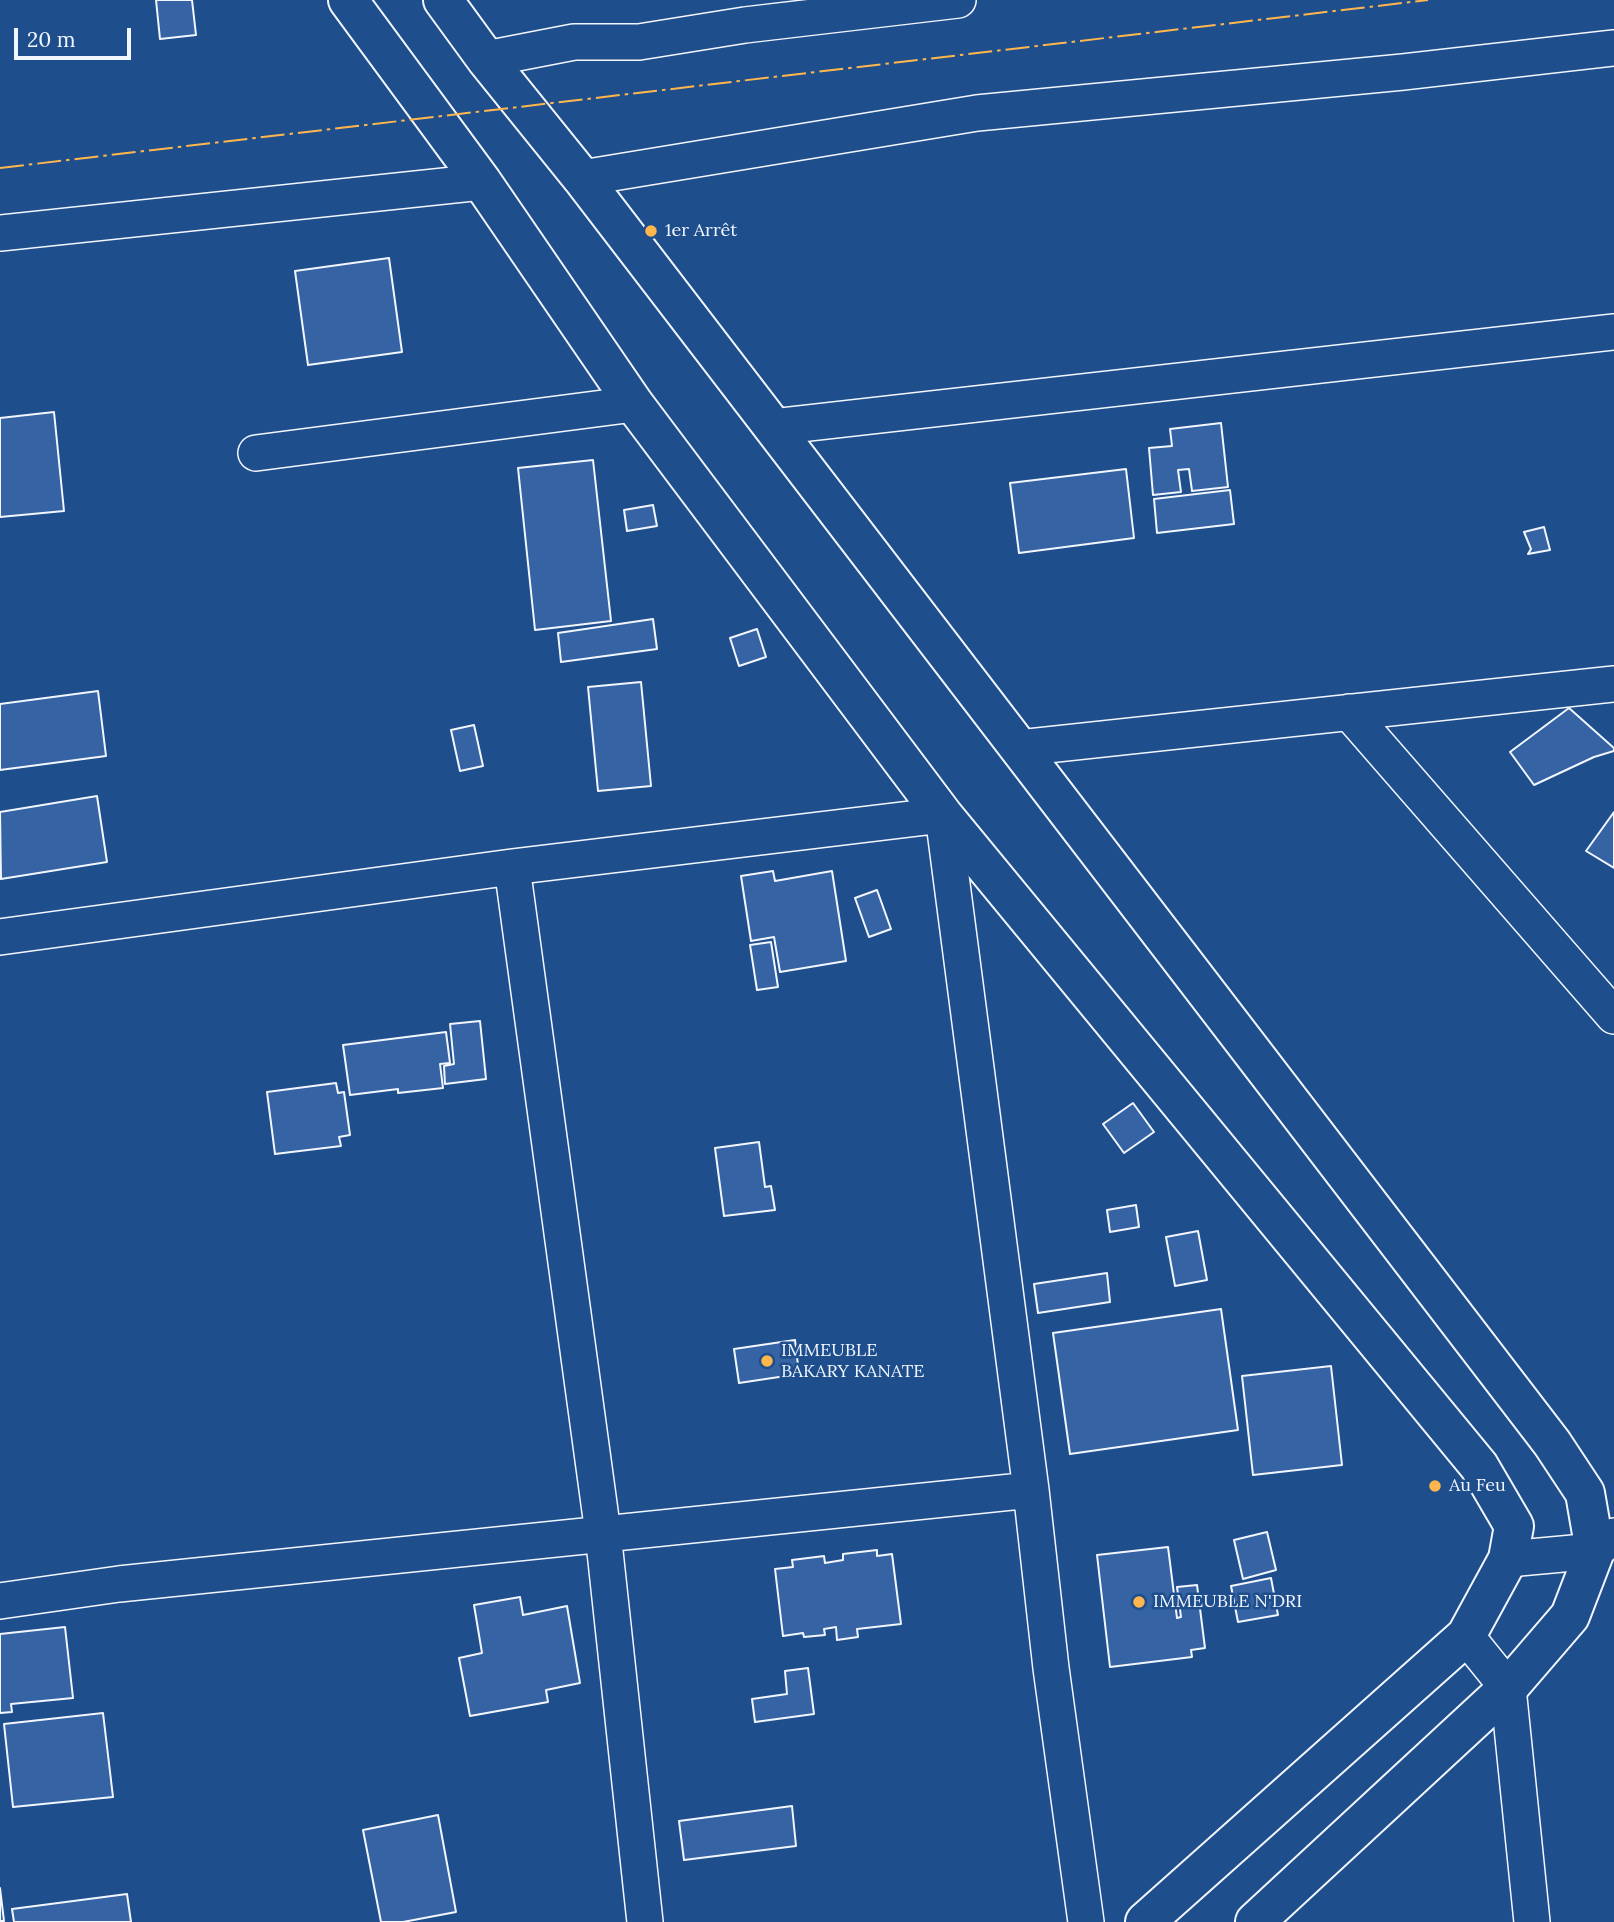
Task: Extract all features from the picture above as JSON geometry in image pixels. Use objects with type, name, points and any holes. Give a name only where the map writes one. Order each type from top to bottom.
[{"type":"main road","points":[[348,0],[482,182],[634,404],[943,815],[1479,1466],[1514,1526],[1508,1559],[1466,1636],[1145,1922]]},
{"type":"main road","points":[[443,0],[1552,1443],[1584,1493],[1605,1543],[1570,1616],[1508,1688],[1255,1922]]},
{"type":"street","points":[[486,59],[574,42],[639,42],[745,25],[958,0]]},
{"type":"street","points":[[582,178],[976,113],[1403,72],[1614,48]]},
{"type":"street","points":[[0,233],[482,182]]},
{"type":"street","points":[[773,427],[1614,332]]},
{"type":"street","points":[[256,453],[634,404]]},
{"type":"street","points":[[1019,748],[1614,684]]},
{"type":"street","points":[[1349,712],[1614,1016]]},
{"type":"street","points":[[0,937],[512,867],[943,815],[1031,1490],[1051,1668],[1086,1922]]},
{"type":"street","points":[[512,867],[603,1533],[645,1922]]},
{"type":"street","points":[[0,1601],[119,1584],[1031,1490]]},
{"type":"street","points":[[1508,1559],[1605,1543]]},
{"type":"street","points":[[1466,1636],[1508,1688],[1532,1922]]},
{"type":"building","points":[[156,0],[192,0],[196,35],[160,39]]},
{"type":"building","points":[[389,258],[402,352],[308,365],[295,271]]},
{"type":"building","points":[[54,412],[64,511],[0,517],[0,418]]},
{"type":"building","points":[[1221,423],[1228,487],[1192,491],[1189,469],[1178,470],[1181,492],[1153,495],[1149,448],[1172,446],[1170,429]]},
{"type":"building","points":[[593,460],[611,621],[535,630],[518,468]]},
{"type":"building","points":[[1126,469],[1134,538],[1019,553],[1010,483]]},
{"type":"building","points":[[1230,490],[1234,524],[1157,533],[1154,499]]},
{"type":"building","points":[[653,505],[657,526],[627,531],[624,510]]},
{"type":"building","points":[[1544,527],[1550,550],[1528,554],[1531,549],[1524,532]]},
{"type":"building","points":[[653,619],[657,649],[561,662],[558,633]]},
{"type":"building","points":[[757,629],[766,657],[739,666],[730,638]]},
{"type":"building","points":[[641,682],[651,786],[598,791],[588,687]]},
{"type":"building","points":[[98,691],[106,756],[0,770],[0,704]]},
{"type":"building","points":[[1569,708],[1614,748],[1614,751],[1594,757],[1534,785],[1510,752]]},
{"type":"building","points":[[474,725],[483,766],[460,771],[451,730]]},
{"type":"building","points":[[97,796],[107,862],[1,879],[0,812]]},
{"type":"building","points":[[1614,812],[1614,868],[1586,851]]},
{"type":"building","points":[[773,871],[775,881],[832,871],[846,961],[780,972],[774,937],[751,941],[741,876]]},
{"type":"building","points":[[877,890],[891,929],[869,937],[855,898]]},
{"type":"building","points":[[771,942],[778,987],[757,990],[750,945]]},
{"type":"building","points":[[480,1021],[486,1079],[445,1084],[444,1066],[454,1064],[450,1024]]},
{"type":"building","points":[[446,1032],[450,1063],[440,1064],[443,1088],[398,1093],[398,1089],[350,1095],[343,1045]]},
{"type":"building","points":[[336,1083],[338,1093],[344,1092],[350,1135],[339,1137],[341,1146],[275,1154],[267,1092]]},
{"type":"building","points":[[1133,1103],[1154,1132],[1124,1153],[1103,1124]]},
{"type":"building","points":[[759,1142],[765,1187],[771,1186],[775,1210],[724,1216],[715,1148]]},
{"type":"building","points":[[1136,1205],[1139,1227],[1110,1232],[1107,1210]]},
{"type":"building","points":[[1198,1231],[1207,1280],[1175,1286],[1166,1237]]},
{"type":"building","points":[[1107,1273],[1110,1302],[1038,1313],[1034,1284]]},
{"type":"building","points":[[1221,1309],[1238,1430],[1070,1454],[1053,1333]]},
{"type":"building","name":"IMMEUBLE BAKARY KANATE","points":[[795,1340],[799,1374],[739,1383],[734,1349]]},
{"type":"building","points":[[1331,1366],[1342,1465],[1253,1475],[1242,1376]]},
{"type":"building","points":[[1267,1532],[1276,1570],[1243,1579],[1234,1540]]},
{"type":"building","name":"IMMEUBLE N'DRI","points":[[1168,1547],[1177,1618],[1181,1617],[1177,1587],[1197,1585],[1205,1648],[1191,1650],[1192,1657],[1110,1667],[1097,1555]]},
{"type":"building","points":[[877,1550],[877,1556],[892,1554],[901,1624],[857,1629],[858,1637],[837,1640],[836,1627],[824,1629],[825,1635],[804,1637],[803,1633],[783,1636],[775,1569],[793,1567],[792,1560],[824,1556],[825,1563],[843,1560],[843,1554]]},
{"type":"building","points":[[1271,1578],[1278,1615],[1238,1622],[1231,1586]]},
{"type":"building","points":[[520,1597],[523,1615],[567,1606],[580,1683],[546,1690],[548,1702],[470,1716],[459,1658],[482,1653],[474,1605]]},
{"type":"building","points":[[65,1627],[73,1698],[11,1704],[12,1712],[0,1713],[0,1634]]},
{"type":"building","points":[[808,1668],[814,1714],[755,1722],[752,1699],[787,1694],[785,1671]]},
{"type":"building","points":[[103,1713],[113,1797],[13,1807],[4,1724]]},
{"type":"building","points":[[792,1806],[796,1846],[684,1860],[679,1821]]},
{"type":"building","points":[[438,1815],[456,1912],[403,1922],[381,1922],[363,1830]]},
{"type":"building","points":[[0,1888],[4,1921],[0,1921]]},
{"type":"building","points":[[127,1894],[131,1922],[14,1922],[12,1909]]},
{"type":"power","points":[[0,168],[1428,0]]},
{"type":"place","name":"1er Arrêt","points":[[651,231]]},
{"type":"place","name":"IMMEUBLE BAKARY KANATE","points":[[767,1361]]},
{"type":"place","name":"Au Feu","points":[[1435,1486]]},
{"type":"place","name":"IMMEUBLE N'DRI","points":[[1139,1602]]}]
